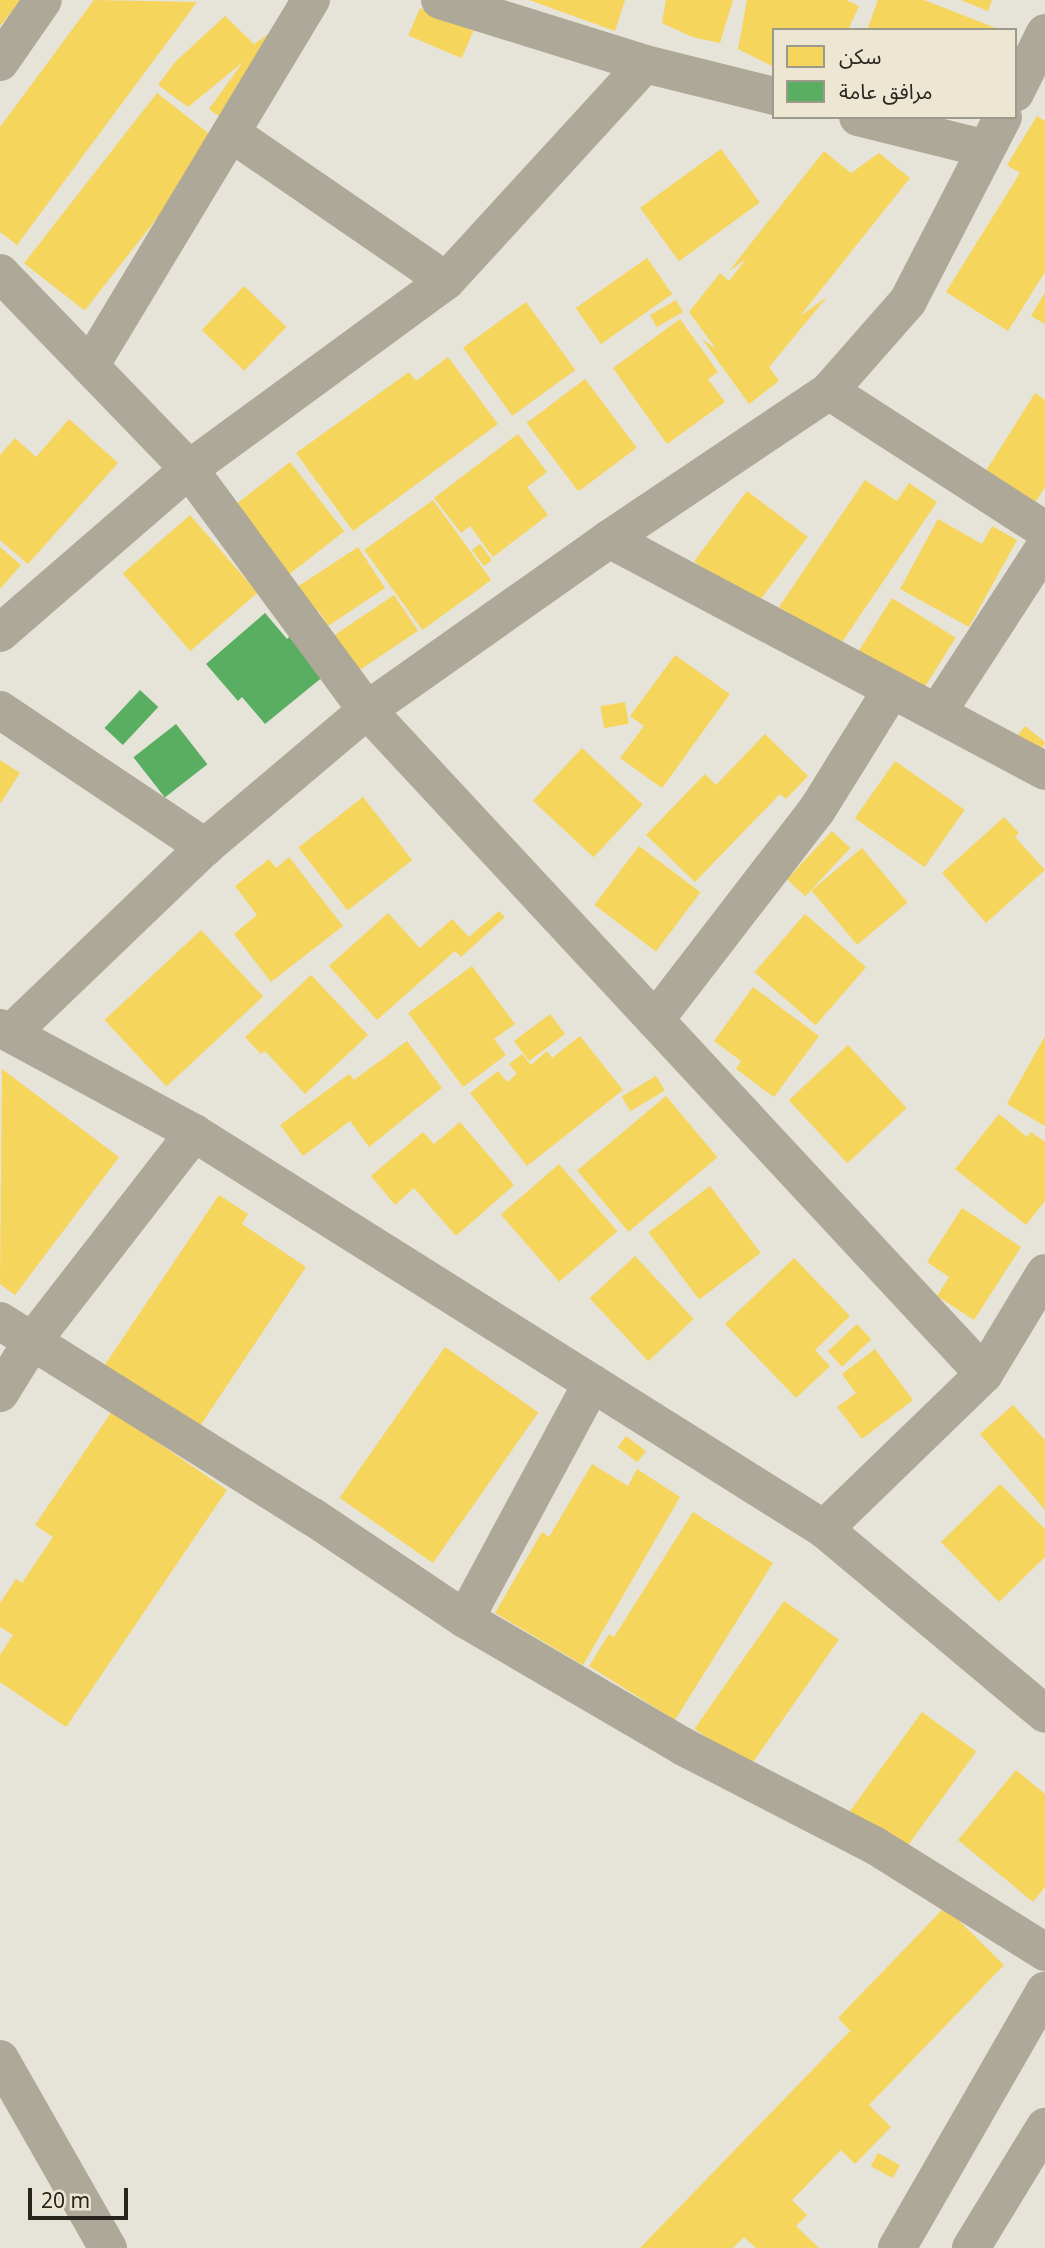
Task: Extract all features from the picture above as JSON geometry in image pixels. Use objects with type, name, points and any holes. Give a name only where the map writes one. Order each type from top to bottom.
[{"type":"street","points":[[0,62],[43,0]]},
{"type":"street","points":[[90,366],[311,0]]},
{"type":"street","points":[[440,0],[645,64],[772,96]]},
{"type":"street","points":[[1017,89],[1045,33]]},
{"type":"street","points":[[0,633],[189,470],[446,281],[645,64]]},
{"type":"street","points":[[875,119],[995,133],[908,301],[829,391],[609,539],[368,710],[205,847],[6,1031],[194,1133],[824,1529],[1045,1714]]},
{"type":"street","points":[[231,133],[446,281]]},
{"type":"street","points":[[0,272],[189,470],[368,710],[984,1374]]},
{"type":"street","points":[[829,391],[1045,530]]},
{"type":"street","points":[[609,539],[1045,771]]},
{"type":"street","points":[[937,713],[1045,547]]},
{"type":"street","points":[[654,1020],[817,810],[892,689]]},
{"type":"street","points":[[0,710],[205,847]]},
{"type":"street","points":[[0,1393],[31,1343],[194,1133]]},
{"type":"street","points":[[824,1529],[984,1374],[1045,1273]]},
{"type":"street","points":[[0,1321],[31,1343],[232,1465],[465,1619],[682,1746],[874,1845],[1045,1952]]},
{"type":"street","points":[[465,1619],[592,1383]]},
{"type":"street","points":[[897,2248],[1045,1991]]},
{"type":"street","points":[[0,2059],[108,2248]]},
{"type":"street","points":[[971,2248],[1045,2127]]},
{"type":"building: سكن","points":[[0,0],[21,0],[0,26]]},
{"type":"building: سكن","points":[[94,0],[197,2],[17,245],[0,232],[0,127]]},
{"type":"building: سكن","points":[[529,0],[625,0],[615,31]]},
{"type":"building: سكن","points":[[666,0],[733,0],[720,43],[692,37],[662,23]]},
{"type":"building: سكن","points":[[747,0],[846,0],[859,6],[849,28],[772,28],[772,66],[738,49]]},
{"type":"building: سكن","points":[[878,0],[924,0],[996,28],[868,28]]},
{"type":"building: سكن","points":[[961,0],[992,0],[988,11]]},
{"type":"building: سكن","points":[[420,8],[473,31],[462,58],[408,36]]},
{"type":"building: سكن","points":[[225,16],[254,44],[274,30],[227,122],[209,109],[243,62],[188,107],[158,85],[175,62]]},
{"type":"building: سكن","points":[[157,93],[218,140],[85,311],[24,263]]},
{"type":"building: سكن","points":[[1037,116],[1045,121],[1045,272],[1008,331],[946,292],[1020,173],[1007,165]]},
{"type":"building: سكن","points":[[721,149],[760,202],[679,261],[640,208]]},
{"type":"building: سكن","points":[[824,151],[851,173],[879,153],[910,178],[800,316],[827,297],[769,367],[779,381],[749,404],[702,339],[716,349],[689,312],[720,273],[729,281],[746,259],[729,271]]},
{"type":"building: سكن","points":[[647,258],[672,294],[601,344],[576,308]]},
{"type":"building: سكن","points":[[244,286],[286,327],[244,371],[202,330]]},
{"type":"building: سكن","points":[[1045,292],[1045,324],[1031,316]]},
{"type":"building: سكن","points":[[676,300],[683,312],[657,327],[650,315]]},
{"type":"building: سكن","points":[[526,302],[575,370],[512,416],[463,348]]},
{"type":"building: سكن","points":[[680,319],[718,372],[708,379],[725,402],[667,444],[613,368]]},
{"type":"building: سكن","points":[[448,357],[498,424],[353,531],[296,453],[409,372],[416,381]]},
{"type":"building: سكن","points":[[585,379],[637,448],[578,492],[527,423]]},
{"type":"building: سكن","points":[[1035,393],[1045,400],[1045,487],[1033,506],[984,474]]},
{"type":"building: سكن","points":[[69,419],[118,463],[28,564],[0,540],[0,455],[15,438],[36,457]]},
{"type":"building: سكن","points":[[518,434],[547,472],[527,487],[548,515],[493,557],[470,526],[461,533],[434,498]]},
{"type":"building: سكن","points":[[290,462],[344,531],[286,577],[232,508]]},
{"type":"building: سكن","points":[[865,480],[897,501],[909,483],[937,502],[838,648],[779,607]]},
{"type":"building: سكن","points":[[747,491],[808,537],[755,607],[694,561]]},
{"type":"building: سكن","points":[[433,500],[491,580],[422,630],[364,550]]},
{"type":"building: سكن","points":[[190,515],[258,593],[190,651],[123,573]]},
{"type":"building: سكن","points":[[938,519],[982,544],[992,526],[1017,540],[969,627],[900,589]]},
{"type":"building: سكن","points":[[480,544],[492,560],[484,566],[472,550]]},
{"type":"building: سكن","points":[[0,547],[21,565],[0,589]]},
{"type":"building: سكن","points":[[358,547],[385,588],[328,626],[319,611],[308,617],[291,591]]},
{"type":"building: سكن","points":[[394,595],[418,631],[350,677],[326,641]]},
{"type":"building: سكن","points":[[892,598],[956,638],[919,697],[855,657]]},
{"type":"building: سكن","points":[[675,655],[730,694],[662,788],[620,758],[644,726],[630,716]]},
{"type":"building: سكن","points":[[625,702],[629,724],[604,728],[600,706]]},
{"type":"building: سكن","points":[[1025,726],[1045,742],[1038,757],[1015,739]]},
{"type":"building: سكن","points":[[765,734],[808,776],[786,799],[780,794],[695,882],[646,835],[705,774],[716,785]]},
{"type":"building: سكن","points":[[582,748],[643,805],[594,857],[533,801]]},
{"type":"building: سكن","points":[[0,760],[20,773],[0,804]]},
{"type":"building: سكن","points":[[895,761],[965,810],[924,867],[855,818]]},
{"type":"building: سكن","points":[[363,797],[412,860],[348,911],[298,847]]},
{"type":"building: سكن","points":[[1004,817],[1019,833],[1015,837],[1045,870],[986,923],[942,873]]},
{"type":"building: سكن","points":[[832,831],[850,848],[805,896],[787,879]]},
{"type":"building: سكن","points":[[639,846],[700,892],[656,951],[594,905]]},
{"type":"building: سكن","points":[[862,848],[908,902],[857,945],[811,890]]},
{"type":"building: سكن","points":[[289,857],[343,926],[271,982],[234,934],[257,915],[235,886],[269,859],[276,868]]},
{"type":"building: سكن","points":[[499,911],[505,917],[461,957],[455,951],[377,1020],[329,966],[388,913],[420,948],[452,919],[469,937]]},
{"type":"building: سكن","points":[[805,914],[866,967],[816,1025],[754,972]]},
{"type":"building: سكن","points":[[201,930],[263,997],[167,1087],[104,1020]]},
{"type":"building: سكن","points":[[472,966],[515,1024],[494,1039],[506,1055],[463,1087],[408,1013]]},
{"type":"building: سكن","points":[[311,975],[368,1035],[305,1094],[265,1051],[261,1054],[245,1037]]},
{"type":"building: سكن","points":[[753,987],[819,1036],[774,1097],[736,1069],[741,1061],[714,1041]]},
{"type":"building: سكن","points":[[550,1014],[565,1034],[529,1061],[514,1041]]},
{"type":"building: سكن","points":[[580,1036],[623,1090],[527,1166],[470,1093],[498,1071],[507,1082],[517,1074],[509,1064],[522,1054],[531,1065],[547,1051],[552,1058]]},
{"type":"building: سكن","points":[[1045,1036],[1045,1126],[1007,1104]]},
{"type":"building: سكن","points":[[407,1041],[442,1088],[369,1147],[350,1121],[303,1156],[280,1125],[349,1074],[354,1080]]},
{"type":"building: سكن","points":[[848,1045],[907,1108],[847,1163],[789,1100]]},
{"type":"building: سكن","points":[[2,1069],[119,1157],[15,1295],[0,1284]]},
{"type":"building: سكن","points":[[656,1076],[665,1091],[630,1111],[622,1097]]},
{"type":"building: سكن","points":[[666,1096],[717,1157],[629,1232],[577,1171]]},
{"type":"building: سكن","points":[[999,1114],[1027,1137],[1031,1132],[1045,1142],[1045,1201],[1026,1225],[955,1169]]},
{"type":"building: سكن","points":[[460,1122],[514,1185],[456,1236],[414,1188],[395,1205],[371,1176],[423,1132],[434,1144]]},
{"type":"building: سكن","points":[[559,1164],[617,1231],[559,1282],[501,1215]]},
{"type":"building: سكن","points":[[710,1186],[761,1253],[699,1299],[649,1232]]},
{"type":"building: سكن","points":[[219,1195],[248,1214],[242,1224],[306,1267],[198,1429],[104,1366]]},
{"type":"building: سكن","points":[[962,1208],[1021,1247],[974,1320],[937,1296],[949,1277],[927,1262]]},
{"type":"building: سكن","points":[[635,1256],[694,1319],[648,1361],[590,1298]]},
{"type":"building: سكن","points":[[794,1258],[850,1316],[815,1350],[830,1366],[796,1398],[725,1324]]},
{"type":"building: سكن","points":[[857,1324],[871,1339],[842,1367],[828,1351]]},
{"type":"building: سكن","points":[[445,1347],[538,1412],[433,1563],[339,1498]]},
{"type":"building: سكن","points":[[875,1349],[913,1400],[862,1439],[837,1407],[856,1393],[842,1374]]},
{"type":"building: سكن","points":[[1013,1405],[1045,1440],[1045,1510],[980,1434]]},
{"type":"building: سكن","points":[[112,1411],[227,1490],[66,1727],[0,1682],[0,1655],[13,1635],[0,1627],[0,1603],[16,1579],[22,1583],[53,1537],[35,1525]]},
{"type":"building: سكن","points":[[626,1436],[646,1451],[638,1462],[618,1447]]},
{"type":"building: سكن","points":[[592,1464],[628,1486],[637,1469],[680,1497],[583,1665],[495,1613],[542,1532],[549,1537]]},
{"type":"building: سكن","points":[[1000,1484],[1045,1529],[1045,1557],[999,1602],[941,1542]]},
{"type":"building: سكن","points":[[693,1512],[773,1563],[675,1720],[589,1666],[609,1634],[614,1637]]},
{"type":"building: سكن","points":[[784,1601],[839,1639],[749,1767],[695,1729]]},
{"type":"building: سكن","points":[[922,1712],[976,1751],[904,1851],[850,1812]]},
{"type":"building: سكن","points":[[1016,1770],[1045,1794],[1045,1887],[1033,1902],[958,1840]]},
{"type":"building: سكن","points":[[945,1907],[1004,1965],[869,2105],[891,2127],[855,2164],[841,2150],[792,2200],[807,2215],[796,2226],[819,2248],[756,2248],[744,2237],[733,2248],[640,2248],[850,2031],[859,2040],[838,2018]]},
{"type":"building: سكن","points":[[878,2153],[900,2165],[893,2178],[871,2166]]},
{"type":"building: مرافق عامة","points":[[265,613],[287,639],[296,631],[330,671],[265,724],[242,697],[238,701],[206,664]]},
{"type":"building: مرافق عامة","points":[[140,690],[158,707],[123,745],[105,728]]},
{"type":"building: مرافق عامة","points":[[176,724],[207,764],[165,797],[133,757]]}]
